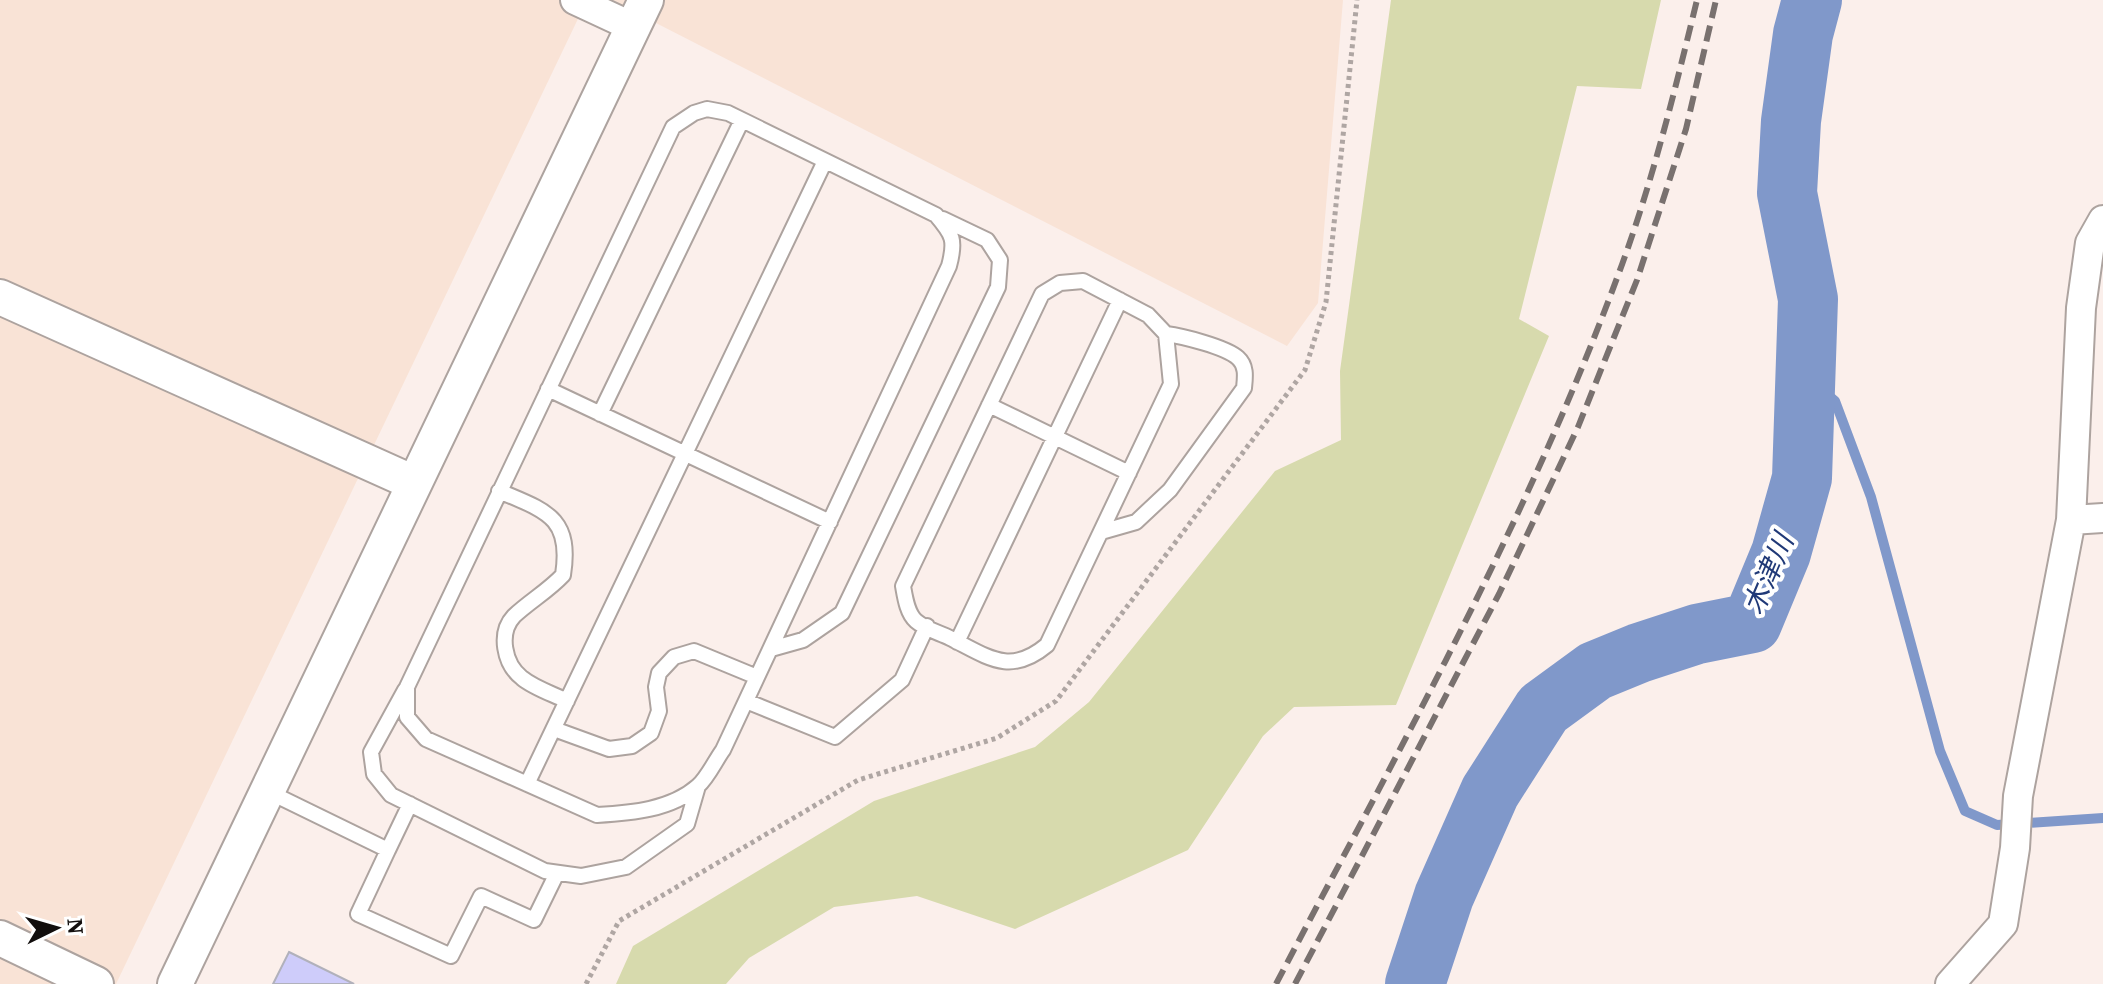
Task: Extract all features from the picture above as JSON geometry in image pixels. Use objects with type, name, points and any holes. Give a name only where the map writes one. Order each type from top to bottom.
[{"type":"street","points":[[175,984],[640,13],[575,0]]},
{"type":"street","points":[[1950,984],[2003,924],[2015,848],[2018,796],[2071,520],[2081,308],[2090,243],[2103,220]]},
{"type":"street","points":[[0,297],[414,483]]},
{"type":"street","points":[[2071,520],[2103,518]]},
{"type":"street","points":[[0,938],[96,984]]},
{"type":"lane","points":[[771,649],[803,640],[842,613],[998,287],[1000,260],[987,240],[728,113],[707,109],[694,113],[673,127],[407,687],[371,752],[374,774],[391,795],[545,871],[557,873],[581,876],[626,867],[687,824],[698,786],[723,750],[949,266],[954,248],[951,233],[936,215]]},
{"type":"lane","points":[[600,414],[742,120]]},
{"type":"lane","points":[[527,784],[825,161]]},
{"type":"lane","points":[[1083,281],[1120,300],[1148,315],[1166,334],[1171,384],[1047,645],[1030,660],[1011,663],[990,658],[915,621],[906,604],[903,586],[1042,294],[1060,283],[1083,281]]},
{"type":"lane","points":[[957,642],[1120,300]]},
{"type":"lane","points":[[1101,532],[1136,522],[1170,490],[1244,388],[1245,372],[1238,358],[1191,337],[1166,334]]},
{"type":"lane","points":[[548,389],[830,522]]},
{"type":"lane","points":[[989,405],[1129,473]]},
{"type":"lane","points":[[499,491],[543,510],[563,533],[566,555],[563,575],[515,615],[507,625],[504,638],[507,656],[521,677],[567,701]]},
{"type":"lane","points":[[746,701],[835,737],[902,680],[927,626]]},
{"type":"lane","points":[[554,729],[609,749],[632,746],[651,733],[659,711],[656,687],[659,673],[674,657],[694,651],[757,677]]},
{"type":"lane","points":[[407,687],[407,717],[426,739],[597,815],[665,805],[698,786]]},
{"type":"lane","points":[[267,790],[388,850]]},
{"type":"lane","points":[[410,804],[358,914],[451,956],[481,896],[534,920],[557,873]]},
{"type":"shaded area","points":[[0,0],[587,0],[116,984],[0,984]]},
{"type":"shaded area","points":[[611,0],[1343,0],[1318,303],[1287,346]]},
{"type":"green space","points":[[1391,0],[1661,0],[1641,89],[1577,86],[1519,319],[1549,336],[1396,705],[1294,707],[1263,736],[1188,850],[1015,929],[917,896],[834,907],[749,958],[726,984],[616,984],[633,946],[874,801],[1035,747],[1089,702],[1275,471],[1341,440],[1340,371]]},
{"type":"building","points":[[289,952],[354,984],[273,984]]},
{"type":"waterway","name":"木津川","points":[[1415,984],[1444,896],[1490,792],[1543,709],[1595,671],[1697,634],[1752,623],[1781,553],[1802,478],[1808,299],[1787,193],[1791,121],[1803,34],[1812,0]]},
{"type":"waterway","points":[[1806,376],[1835,401],[1871,497],[1940,751],[1965,811],[1997,825],[2103,818]]},
{"type":"railway","points":[[1276,984],[1458,637],[1542,460],[1581,369],[1641,210],[1697,0]]},
{"type":"railway","points":[[1295,984],[1499,594],[1578,427],[1637,280],[1686,129],[1716,0]]}]
